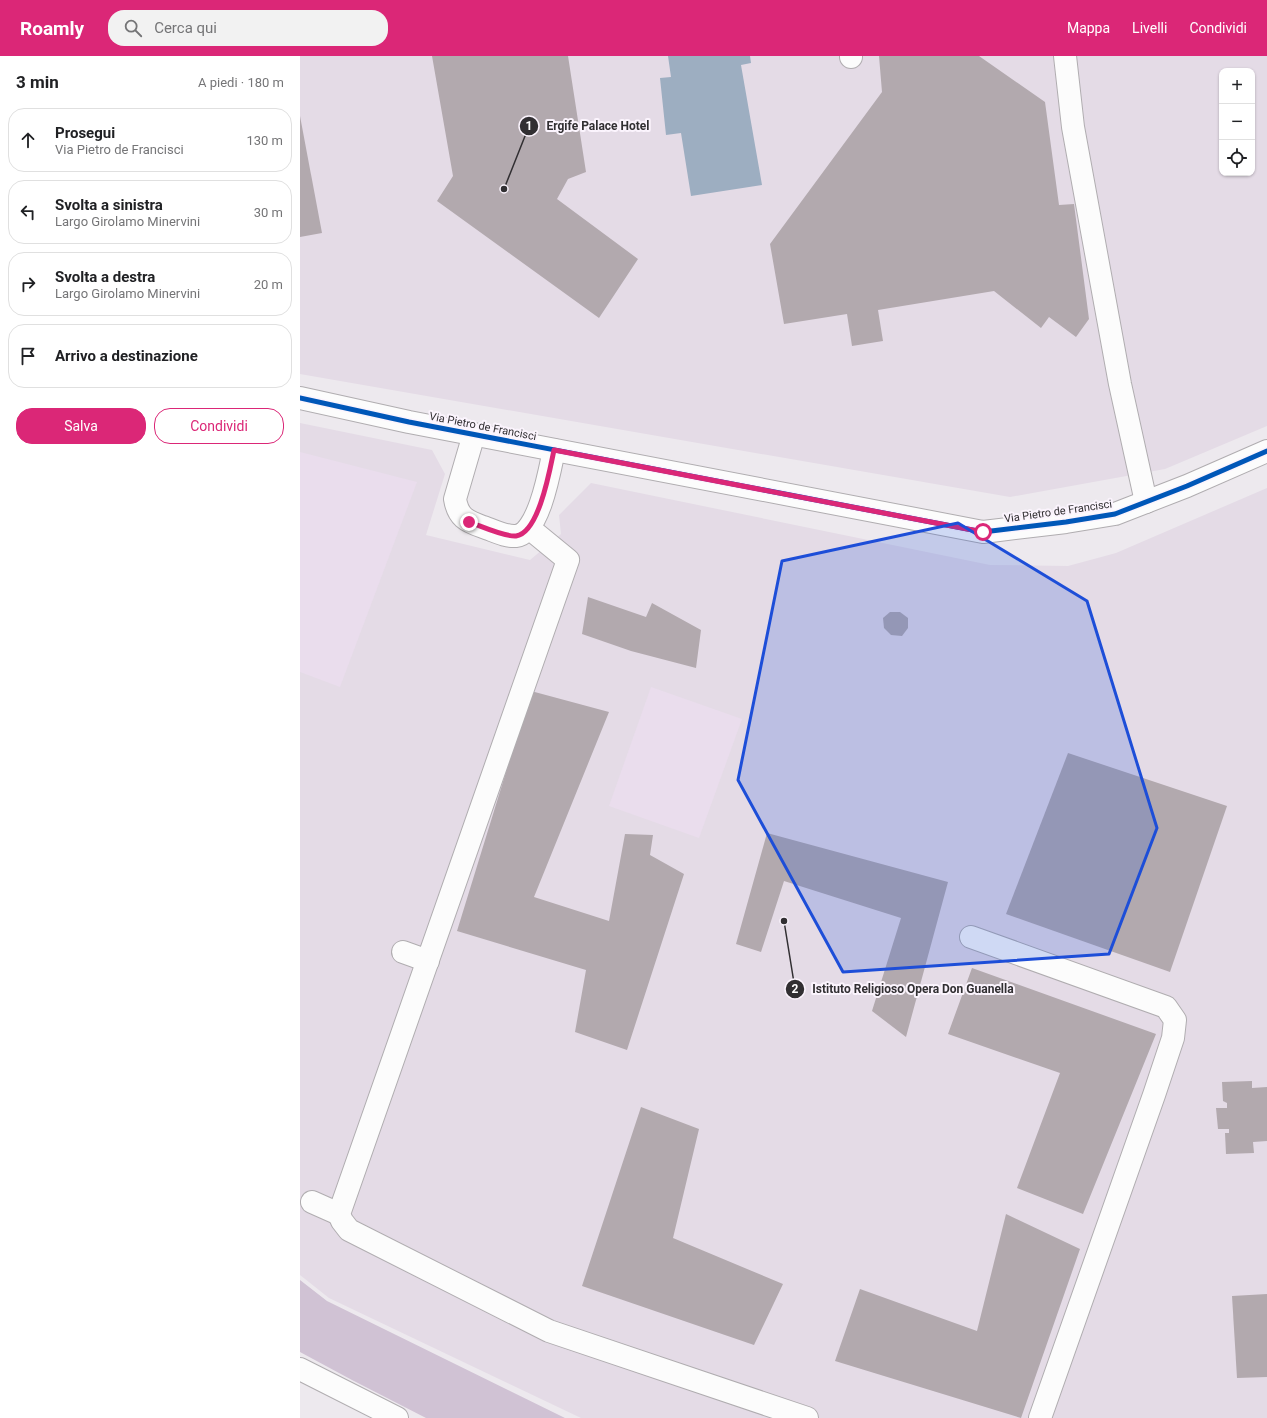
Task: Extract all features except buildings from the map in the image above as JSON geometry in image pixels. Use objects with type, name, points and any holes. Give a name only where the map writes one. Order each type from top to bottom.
[{"type":"street","points":[[1065,56],[1073,127],[1118,376],[1146,502]]},
{"type":"street","name":"Via Pietro de Francisci","points":[[300,398],[554,450],[983,532],[1066,522],[1115,514],[1187,486],[1267,451]]},
{"type":"street","points":[[474,434],[455,499],[457,508],[462,517],[469,522],[504,534],[516,536],[524,533],[529,528],[544,496],[554,450]]},
{"type":"street","points":[[529,528],[568,560],[339,1214],[349,1230],[549,1331],[798,1416]]},
{"type":"street","points":[[971,937],[1166,1007],[1175,1020],[1173,1038],[1154,1095],[1040,1418]]},
{"type":"street","points":[[402,952],[428,961]]},
{"type":"street","points":[[312,1202],[339,1214]]},
{"type":"street","points":[[300,1369],[397,1418]]},
{"type":"highlighted area","points":[[958,523],[1087,601],[1157,828],[1109,954],[843,972],[738,780],[782,561]]},
{"type":"shaded area","points":[[300,56],[1267,56],[1267,426],[1165,469],[1010,497],[300,374]]},
{"type":"shaded area","points":[[300,423],[432,450],[445,474],[426,535],[530,560],[561,534],[559,515],[591,483],[990,565],[1068,566],[1116,553],[1267,488],[1267,1418],[581,1418],[329,1298],[300,1275]]},
{"type":"shaded area","points":[[300,452],[417,482],[340,687],[300,672]]},
{"type":"shaded area","points":[[651,687],[742,719],[699,838],[609,806]]},
{"type":"shaded area","points":[[300,1280],[327,1301],[565,1418],[426,1418],[352,1380],[300,1352]]},
{"type":"water","points":[[668,56],[750,56],[751,63],[741,65],[762,185],[691,196],[681,133],[666,135],[660,78],[671,77]]},
{"type":"cycle path","points":[[300,398],[409,422],[983,532],[1066,522],[1115,514],[1187,486],[1267,451]]},
{"type":"place","name":"Ergife Palace Hotel","points":[[504,189]]},
{"type":"place","name":"Istituto Religioso Opera Don Guanella","points":[[784,921]]},
{"type":"route","points":[[469,522],[504,534],[516,536],[524,533],[529,528],[544,496],[554,450],[983,532]]}]
